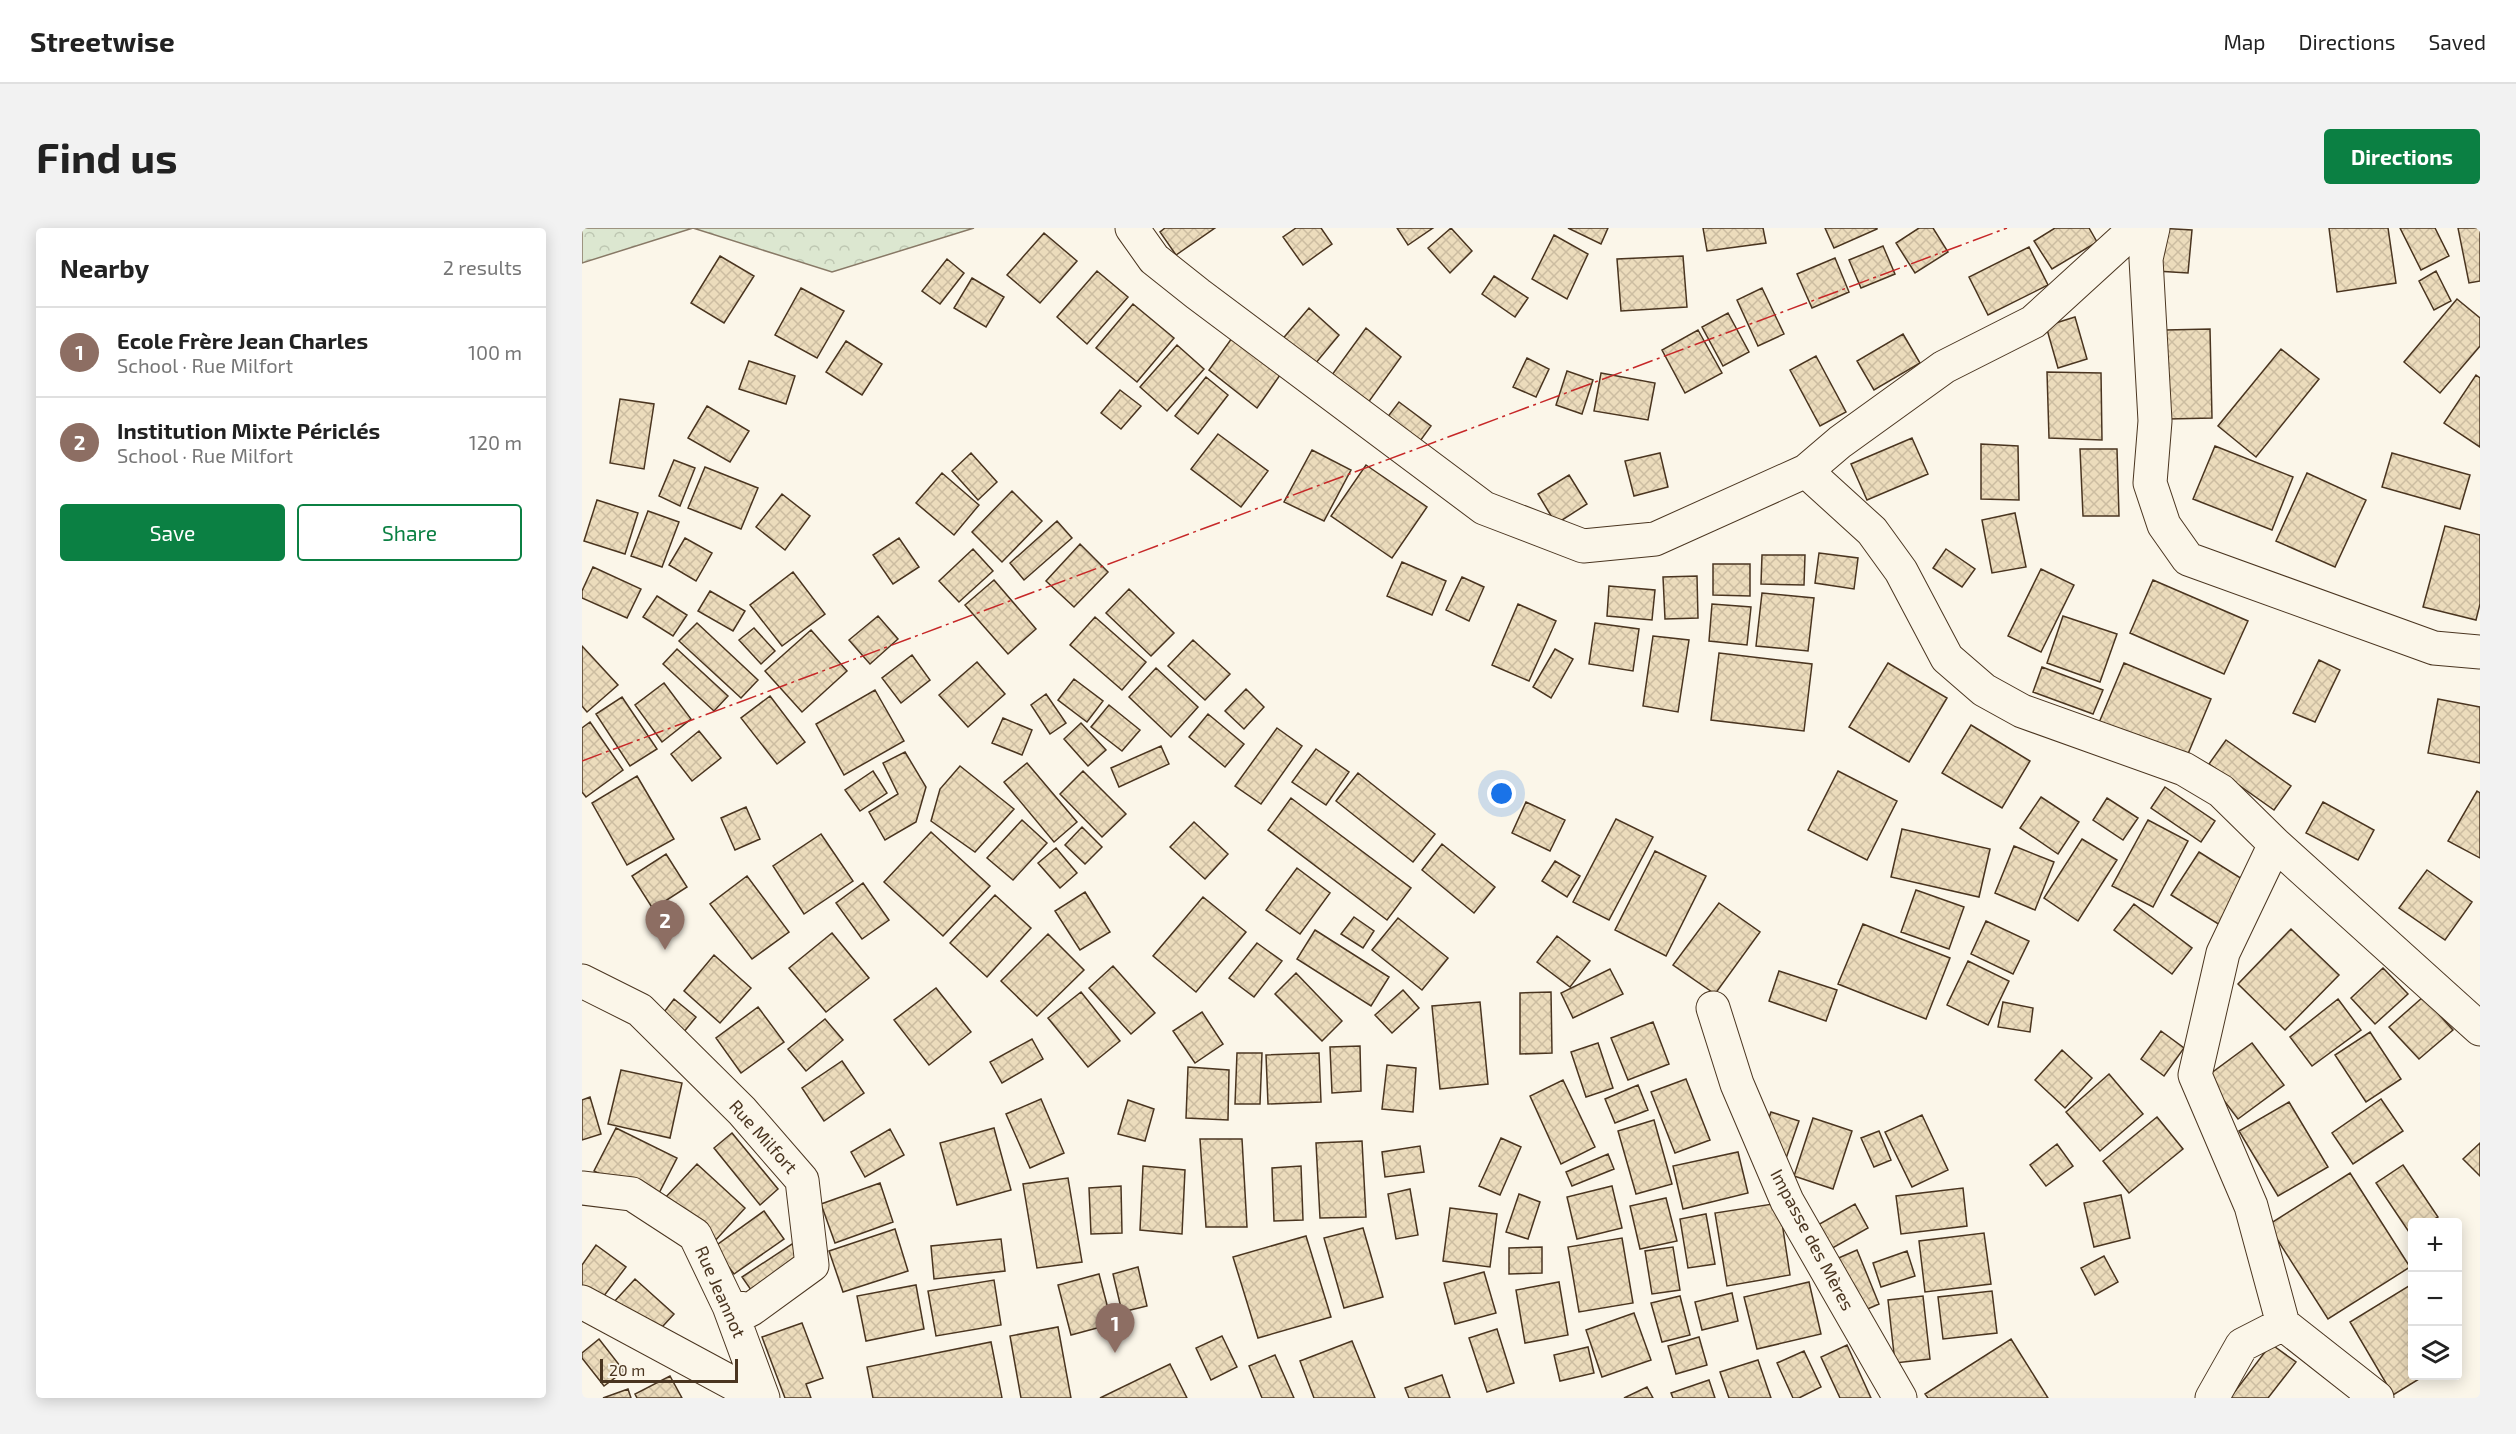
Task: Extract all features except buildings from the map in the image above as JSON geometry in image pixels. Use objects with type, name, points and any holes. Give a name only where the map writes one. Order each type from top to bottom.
[{"type":"street","points":[[1132,228],[1154,259],[1484,508],[1583,546],[1655,539],[1806,471],[1840,442],[1892,407],[1944,367],[2033,322],[2136,228]]},
{"type":"street","points":[[2153,228],[2146,259],[2155,421],[2150,483],[2164,525],[2188,559],[2434,648],[2480,652]]},
{"type":"street","points":[[1806,471],[1872,531],[1901,571],[1947,658],[1984,690],[2022,711],[2184,769],[2221,791],[2275,844],[2480,1029]]},
{"type":"street","points":[[2275,844],[2223,953],[2195,1075],[2251,1206],[2283,1324],[2377,1398]]},
{"type":"street","name":"Rue Milfort","points":[[582,981],[640,1011],[742,1111],[802,1180],[812,1265],[750,1310],[729,1306]]},
{"type":"street","name":"Impasse des Mères","points":[[1713,1008],[1737,1084],[1787,1201],[1900,1398]]},
{"type":"street","name":"Rue Jeannot","points":[[582,1188],[632,1194],[695,1235],[729,1306],[761,1398]]},
{"type":"street","points":[[582,1302],[761,1398]]},
{"type":"street","points":[[2212,1398],[2242,1346],[2283,1324]]},
{"type":"green space","points":[[582,228],[693,228],[582,263]]},
{"type":"green space","points":[[693,228],[974,228],[832,272]]},
{"type":"power","points":[[582,761],[2007,228]]},
{"type":"place","name":"Institution Mixte Périclés","points":[[665,950]]},
{"type":"place","name":"Ecole Frère Jean Charles","points":[[1115,1353]]}]
